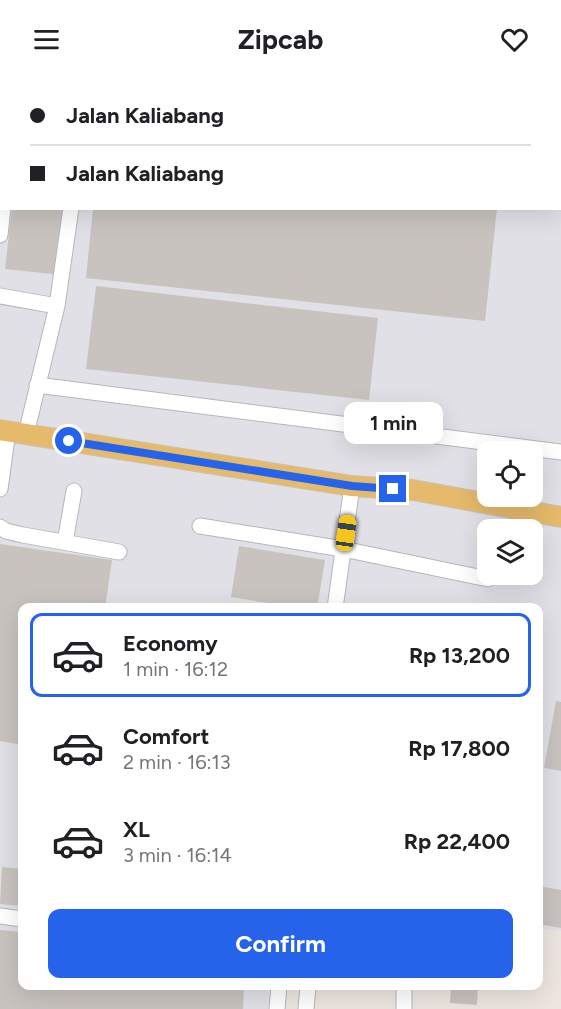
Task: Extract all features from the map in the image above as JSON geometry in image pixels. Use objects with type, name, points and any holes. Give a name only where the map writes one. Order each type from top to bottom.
[{"type":"main road","points":[[12,432],[352,486],[413,490],[561,517]]},
{"type":"lane","points":[[0,235],[3,210]]},
{"type":"lane","points":[[0,489],[12,432],[37,385],[57,306],[71,210]]},
{"type":"lane","points":[[0,296],[57,306]]},
{"type":"lane","points":[[37,385],[561,452]]},
{"type":"lane","points":[[335,603],[352,486]]},
{"type":"lane","points":[[65,542],[74,491]]},
{"type":"lane","points":[[200,526],[343,549],[477,577]]},
{"type":"lane","points":[[0,527],[6,531],[119,552]]},
{"type":"lane","points":[[0,916],[18,918]]},
{"type":"lane","points":[[277,1009],[279,990]]},
{"type":"lane","points":[[306,1009],[308,990]]},
{"type":"lane","points":[[404,990],[404,1009]]},
{"type":"shaded area","points":[[0,210],[561,210],[561,931],[543,929],[543,603],[18,603],[18,990],[270,990],[268,1009],[0,1009]]},
{"type":"building","points":[[12,210],[68,210],[61,275],[5,269]]},
{"type":"building","points":[[93,210],[497,210],[485,321],[86,278]]},
{"type":"building","points":[[96,286],[378,318],[369,400],[86,369]]},
{"type":"building","points":[[0,544],[112,560],[106,603],[18,603],[18,744],[0,741]]},
{"type":"building","points":[[239,546],[325,560],[318,603],[268,603],[231,597]]},
{"type":"building","points":[[556,701],[561,702],[561,771],[544,768]]},
{"type":"building","points":[[2,867],[18,869],[18,906],[0,904]]},
{"type":"building","points":[[543,887],[561,890],[561,928],[543,925]]},
{"type":"building","points":[[0,930],[18,932],[18,990],[244,990],[243,1009],[0,1009]]},
{"type":"building","points":[[451,990],[478,990],[477,1005],[450,1003]]},
{"type":"route","points":[[69,441],[352,486],[393,489]]}]
